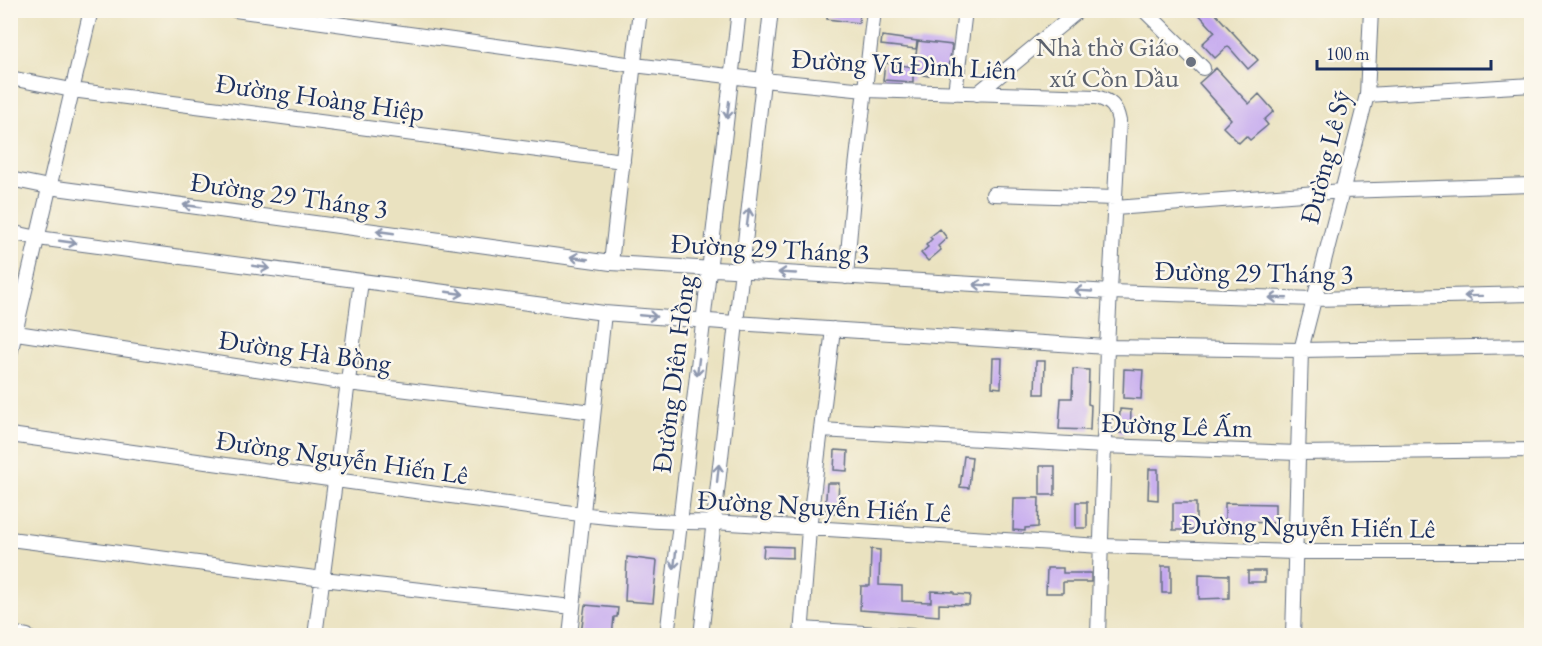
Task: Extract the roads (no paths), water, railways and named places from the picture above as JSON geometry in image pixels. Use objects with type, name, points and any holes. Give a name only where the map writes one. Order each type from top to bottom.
[{"type":"street","points":[[10,354],[13,332],[38,238],[91,10]]},
{"type":"street","name":"Đường Vũ Đình Liên","points":[[235,10],[732,77],[865,90],[1096,97],[1108,100],[1117,110],[1119,121],[1107,347],[1098,636]]},
{"type":"street","points":[[611,263],[640,10]]},
{"type":"street","name":"Đường Diên Hồng","points":[[667,636],[739,10]]},
{"type":"street","name":"Đường Diên Hồng","points":[[701,636],[771,10]]},
{"type":"street","points":[[846,277],[874,10]]},
{"type":"street","points":[[955,93],[965,10]]},
{"type":"street","points":[[977,94],[1078,10]]},
{"type":"street","points":[[1144,10],[1203,68]]},
{"type":"street","name":"Đường Lê Sỹ","points":[[1293,636],[1301,350],[1367,95],[1371,10]]},
{"type":"street","name":"Đường Hoàng Hiệp","points":[[10,78],[72,90],[623,161]]},
{"type":"street","points":[[1367,95],[1532,85]]},
{"type":"street","name":"Đường 29 Tháng 3","points":[[10,179],[49,187],[611,263],[1111,292],[1313,299],[1532,294]]},
{"type":"street","points":[[993,194],[1115,203],[1343,191],[1532,185]]},
{"type":"street","points":[[10,232],[38,238],[604,313],[703,321],[1107,347],[1301,350],[1532,345]]},
{"type":"street","points":[[315,636],[361,280]]},
{"type":"street","points":[[570,636],[604,313]]},
{"type":"street","points":[[833,330],[809,529],[801,632],[912,636]]},
{"type":"street","name":"Đường Hà Bồng","points":[[13,332],[348,383],[593,412]]},
{"type":"street","name":"Đường Lê Ấm","points":[[821,430],[1104,446],[1298,453],[1532,450]]},
{"type":"street","name":"Đường Nguyễn Hiến Lê","points":[[10,435],[583,514],[680,523],[713,522],[1101,546],[1295,552],[1532,552]]},
{"type":"street","points":[[10,539],[322,579],[573,607]]},
{"type":"street","points":[[10,633],[27,636]]},
{"type":"place","name":"Nhà thờ Giáo xứ Cồn Dầu","points":[[1191,62]]}]
